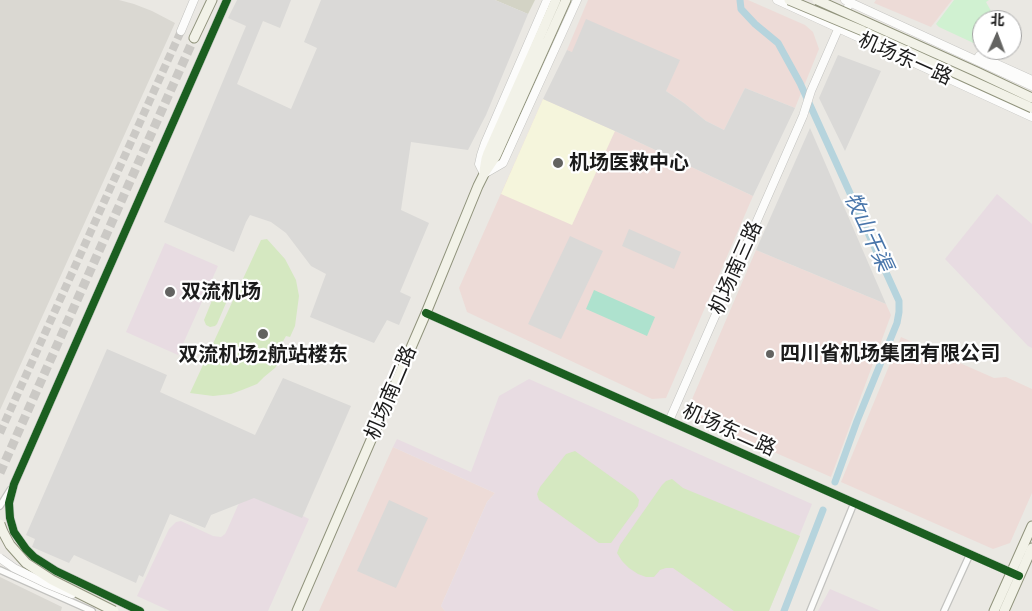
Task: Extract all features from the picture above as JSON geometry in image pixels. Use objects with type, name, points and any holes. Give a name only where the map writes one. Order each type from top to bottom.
[{"type":"main road","points":[[194,38],[212,0]]},
{"type":"main road","points":[[492,154],[556,0]]},
{"type":"main road","points":[[492,154],[566,0]]},
{"type":"main road","points":[[788,0],[872,34],[1032,108]]},
{"type":"main road","points":[[817,0],[1032,98]]},
{"type":"main road","name":"机场南二路","points":[[297,611],[426,313],[492,154]]},
{"type":"main road","points":[[0,524],[10,545],[26,563],[94,607],[114,611]]},
{"type":"main road","points":[[1004,611],[1032,526]]},
{"type":"main road","points":[[994,611],[1032,548]]},
{"type":"street","points":[[181,31],[194,0]]},
{"type":"street","points":[[0,506],[14,484],[227,0]]},
{"type":"street","points":[[547,0],[483,149],[479,164],[484,174],[503,163],[577,0]]},
{"type":"street","name":"机场东一路","points":[[777,0],[1032,117]]},
{"type":"street","name":"机场东一路","points":[[848,1],[1032,86]]},
{"type":"street","name":"机场南三路","points":[[669,420],[803,116],[812,91],[840,29],[848,1]]},
{"type":"street","points":[[933,41],[960,49],[1032,80]]},
{"type":"street","name":"机场东二路","points":[[426,313],[1015,574]]},
{"type":"street","points":[[14,484],[10,503],[10,518],[14,532],[26,549],[44,564],[140,611]]},
{"type":"street","points":[[810,611],[854,503]]},
{"type":"street","points":[[944,611],[970,554]]},
{"type":"street","points":[[0,558],[14,568],[94,607]]},
{"type":"street","points":[[0,570],[94,607]]},
{"type":"shaded area","points":[[0,0],[119,0],[152,11],[175,23],[0,410]]},
{"type":"shaded area","points":[[237,0],[291,0],[280,28],[263,21],[237,84],[291,109],[317,48],[304,42],[321,0],[495,0],[528,14],[486,115],[468,150],[411,142],[401,210],[429,223],[400,292],[411,297],[399,325],[387,320],[374,343],[310,317],[326,274],[311,266],[286,233],[271,222],[250,215],[234,252],[164,222],[246,26],[228,18]]},
{"type":"shaded area","points":[[495,0],[535,0],[528,14]]},
{"type":"shaded area","points":[[588,0],[748,0],[805,25],[813,32],[819,49],[795,108],[745,88],[724,130],[706,121],[666,91],[650,89],[567,50]]},
{"type":"shaded area","points":[[876,0],[952,0],[931,27],[874,3]]},
{"type":"shaded area","points":[[954,0],[989,0],[986,2],[990,10],[972,10],[972,42],[936,24]]},
{"type":"shaded area","points":[[586,19],[680,60],[666,91],[706,121],[724,130],[745,88],[795,108],[753,196],[543,99],[567,50],[572,52]]},
{"type":"shaded area","points":[[838,55],[881,71],[845,151],[819,98]]},
{"type":"shaded area","points":[[543,99],[753,196],[666,398],[652,399],[467,312],[459,288]]},
{"type":"shaded area","name":"机场医救中心","points":[[543,99],[615,131],[572,225],[501,194]]},
{"type":"shaded area","points":[[810,128],[886,304],[756,250]]},
{"type":"shaded area","points":[[997,194],[1032,224],[1032,348],[945,259]]},
{"type":"shaded area","points":[[629,229],[681,252],[674,269],[622,246]]},
{"type":"shaded area","points":[[570,236],[603,251],[561,339],[528,324]]},
{"type":"shaded area","points":[[165,243],[218,266],[178,355],[126,332]]},
{"type":"shaded area","name":"四川省机场集团有限公司","points":[[756,250],[886,304],[891,315],[831,477],[698,419],[690,404]]},
{"type":"shaded area","points":[[594,290],[655,317],[647,336],[586,309]]},
{"type":"shaded area","points":[[901,337],[994,378],[1006,377],[1032,389],[1032,493],[1010,543],[993,549],[841,482]]},
{"type":"shaded area","points":[[107,349],[167,375],[160,392],[255,435],[283,378],[351,406],[302,518],[254,498],[211,515],[205,528],[170,514],[143,577],[139,575],[136,583],[74,555],[69,563],[32,547],[35,539],[26,535]]},
{"type":"shaded area","points":[[529,379],[812,504],[769,611],[445,611],[441,606],[487,502],[495,493],[393,447],[397,439],[471,472],[499,396]]},
{"type":"shaded area","points":[[393,447],[495,493],[487,502],[441,606],[445,611],[319,611]]},
{"type":"shaded area","points":[[250,496],[309,519],[268,611],[170,611],[137,596],[169,529],[176,522],[181,521],[213,536],[221,537],[225,534],[239,503]]},
{"type":"shaded area","points":[[389,500],[428,518],[396,588],[357,571]]},
{"type":"shaded area","points":[[0,577],[62,607],[61,611],[0,611]]},
{"type":"shaded area","points":[[830,589],[881,611],[818,611]]},
{"type":"green space","points":[[267,239],[285,259],[296,280],[299,296],[295,326],[290,337],[286,336],[277,352],[282,356],[275,368],[257,384],[231,394],[213,396],[190,393],[261,240]]},
{"type":"green space","points":[[218,295],[225,298],[226,303],[217,324],[210,327],[206,325],[204,320],[213,298]]},
{"type":"green space","points":[[575,451],[635,494],[639,500],[638,506],[611,543],[599,543],[539,500],[537,494],[540,487],[566,454]]},
{"type":"green space","points":[[672,479],[683,488],[800,536],[769,611],[734,611],[673,568],[660,570],[654,577],[646,577],[629,568],[622,561],[617,553],[620,545],[662,485]]},
{"type":"waterway","name":"牧山干渠","points":[[740,0],[741,9],[755,24],[778,43],[800,83],[899,301],[897,323],[857,421],[835,482]]},
{"type":"waterway","name":"牧山干渠","points":[[784,611],[823,510]]},
{"type":"tunnel","points":[[0,433],[181,31]]},
{"type":"tunnel","points":[[0,473],[194,38]]},
{"type":"cycle path","points":[[140,611],[56,571],[34,557],[14,532],[10,518],[9,503],[14,484],[227,0]]},
{"type":"cycle path","points":[[426,313],[1019,576]]},
{"type":"place","name":"机场医救中心","points":[[558,163]]},
{"type":"place","name":"双流机场","points":[[170,292]]},
{"type":"place","name":"双流机场2航站楼东","points":[[263,334]]},
{"type":"place","name":"四川省机场集团有限公司","points":[[770,354]]}]
